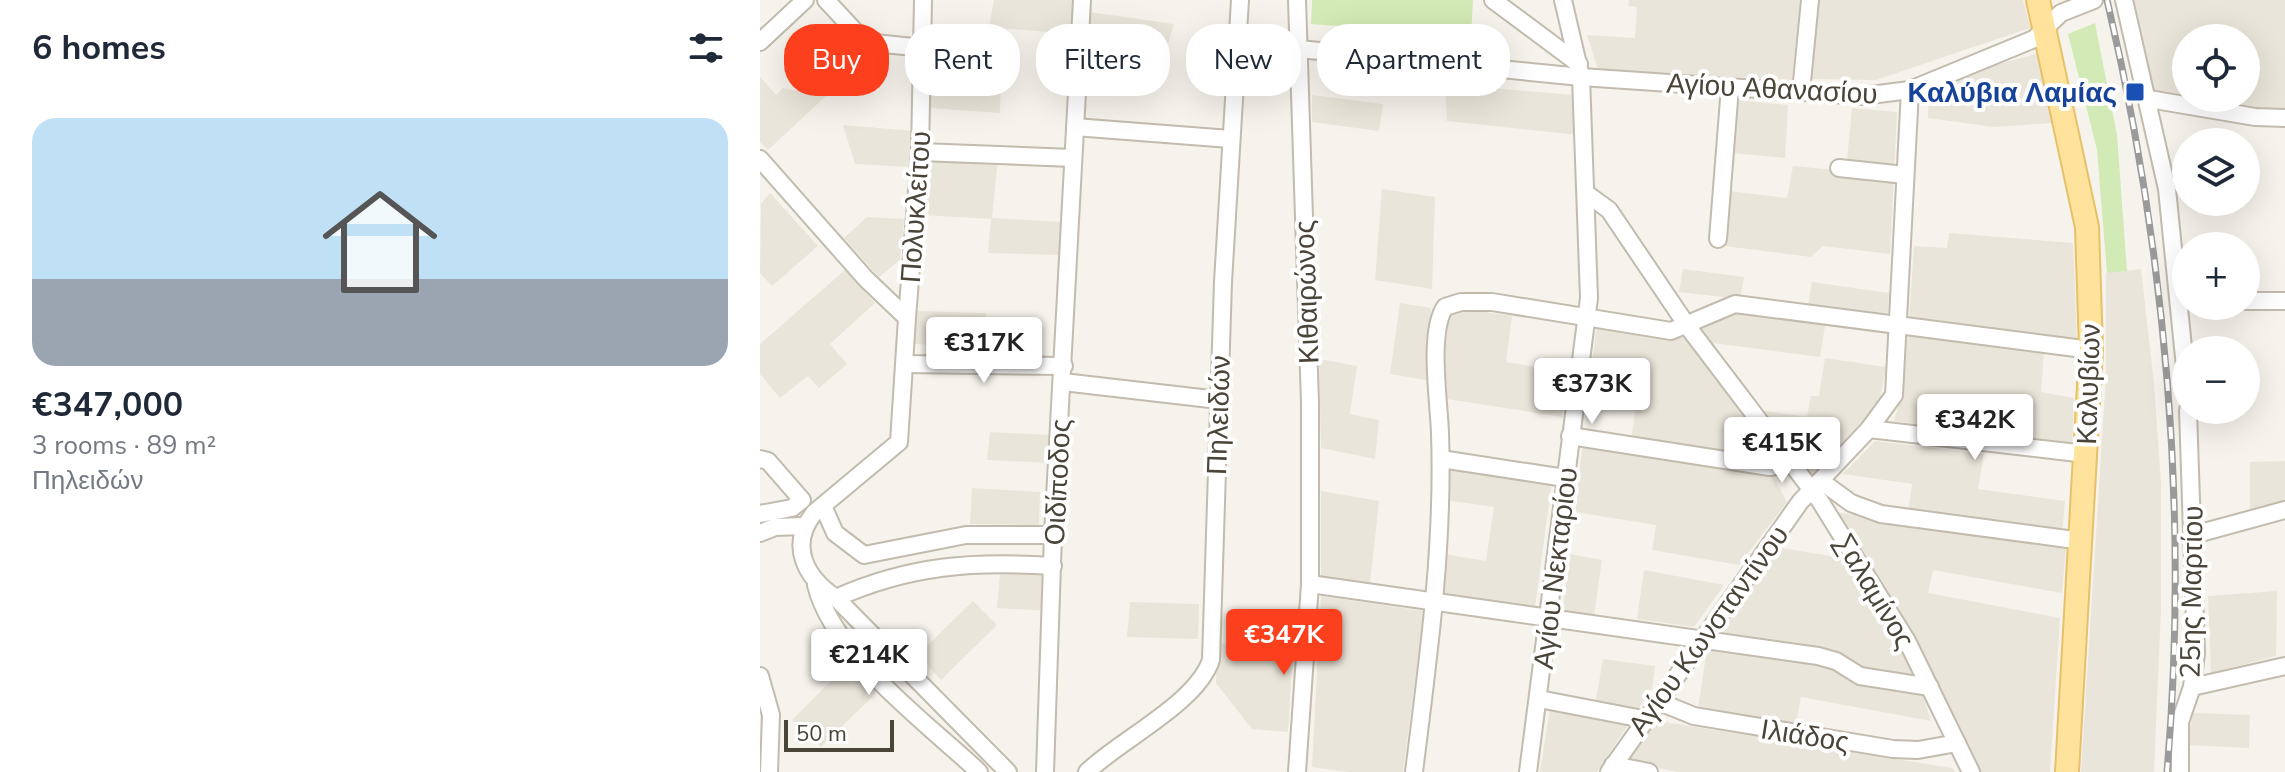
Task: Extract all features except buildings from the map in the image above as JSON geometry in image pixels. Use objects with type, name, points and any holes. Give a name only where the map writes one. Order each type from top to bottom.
[{"type":"main road","name":"Καλυβίων","points":[[2038,0],[2087,227],[2091,350],[2067,772]]},
{"type":"street","points":[[760,42],[805,0]]},
{"type":"street","points":[[826,0],[865,42],[905,46]]},
{"type":"street","name":"Πολυκλείτου","points":[[923,0],[923,24]]},
{"type":"street","name":"Οιδίποδος","points":[[1045,772],[1053,535],[1082,0]]},
{"type":"street","name":"Πηλειδών","points":[[1238,24],[1240,0]]},
{"type":"street","name":"Κιθαιρώνος","points":[[1297,0],[1298,24]]},
{"type":"street","points":[[1493,0],[1580,70]]},
{"type":"street","name":"Αγίου Νεκταρίου","points":[[1528,772],[1587,318],[1587,194],[1580,70],[1563,0]]},
{"type":"street","points":[[1801,92],[1810,0]]},
{"type":"street","name":"Αγίου Αθανασίου","points":[[1301,49],[1580,70],[1730,87],[1862,96],[1910,90],[2031,41],[2061,13],[2094,0]]},
{"type":"street","points":[[2124,0],[2149,99],[2173,232]]},
{"type":"street","points":[[1718,239],[1730,87]]},
{"type":"street","name":"Αγίου Κωνσταντίνου","points":[[1611,768],[1701,637],[1816,485],[1869,429],[1894,395],[1910,90]]},
{"type":"street","name":"Πολυκλείτου","points":[[907,318],[922,96]]},
{"type":"street","name":"Πηλειδών","points":[[1087,772],[1186,695],[1207,671],[1211,660],[1233,96]]},
{"type":"street","name":"Κιθαιρώνος","points":[[1297,772],[1310,584],[1310,403],[1300,96]]},
{"type":"street","points":[[2149,99],[2255,117],[2285,118]]},
{"type":"street","points":[[1075,127],[1230,139]]},
{"type":"street","points":[[920,152],[1073,158]]},
{"type":"street","points":[[1839,168],[1905,175]]},
{"type":"street","points":[[761,531],[803,526],[899,442],[907,318],[762,169]]},
{"type":"street","name":"Σαλαμίνος","points":[[1587,194],[1609,210],[1688,327],[1790,464],[1816,485],[1930,687],[1971,772]]},
{"type":"street","points":[[2260,301],[2285,301]]},
{"type":"street","points":[[1414,772],[1436,603],[1441,459],[1437,333],[1445,307],[1461,302],[1492,302],[1671,331],[1688,327],[1731,304],[2091,350]]},
{"type":"street","points":[[906,364],[1064,374],[1219,400]]},
{"type":"street","name":"25ης Μαρτίου","points":[[2180,772],[2180,722],[2192,687],[2196,653],[2189,424]]},
{"type":"street","points":[[1869,429],[2086,454]]},
{"type":"street","points":[[1570,436],[1770,467],[1790,464]]},
{"type":"street","points":[[760,459],[768,461],[802,500],[792,508],[760,514]]},
{"type":"street","points":[[1441,459],[1565,478]]},
{"type":"street","points":[[1816,485],[1881,514],[2082,541]]},
{"type":"street","points":[[823,506],[835,533],[864,555],[966,535],[1053,535]]},
{"type":"street","points":[[2193,535],[2285,510]]},
{"type":"street","points":[[803,526],[802,552],[829,621],[895,696],[979,772]]},
{"type":"street","points":[[836,598],[872,582],[953,564],[1053,566]]},
{"type":"street","points":[[1310,584],[1818,656],[1836,661],[1860,676],[1930,687]]},
{"type":"street","points":[[816,585],[836,598],[1008,772]]},
{"type":"street","points":[[2192,687],[2285,666]]},
{"type":"street","points":[[760,676],[766,714],[769,772]]},
{"type":"street","points":[[1539,699],[1643,719]]},
{"type":"street","name":"Ιλιάδος","points":[[1657,701],[1694,716],[1893,749],[1918,750],[1957,743]]},
{"type":"street","points":[[1611,768],[1649,772]]},
{"type":"shaded area","points":[[994,0],[1075,0],[1074,24],[1036,24],[1036,31],[1020,30],[1020,24],[990,24]]},
{"type":"shaded area","points":[[1629,0],[1800,0],[1792,80],[1598,70],[1587,35],[1635,38],[1637,7],[1628,6]]},
{"type":"shaded area","points":[[1817,0],[2023,0],[2030,28],[1876,80],[1810,79]]},
{"type":"shaded area","points":[[2134,0],[2285,0],[2285,112],[2260,110],[2260,24],[2172,24],[2172,95],[2154,92]]},
{"type":"shaded area","points":[[1089,12],[1174,24],[1170,37],[1170,24],[1089,24]]},
{"type":"shaded area","points":[[2039,53],[2053,123],[1994,127],[1928,118],[1929,91],[1974,71]]},
{"type":"shaded area","points":[[760,77],[776,95],[783,88],[784,96],[826,96],[768,150],[760,142]]},
{"type":"shaded area","points":[[1510,90],[1574,95],[1578,135],[1447,121],[1446,96],[1510,96]]},
{"type":"shaded area","points":[[1312,95],[1383,104],[1379,131],[1312,122]]},
{"type":"shaded area","points":[[930,96],[1001,96],[1000,113],[930,108]]},
{"type":"shaded area","points":[[1736,100],[1788,105],[1785,158],[1731,153]]},
{"type":"shaded area","points":[[1852,108],[1897,112],[1890,254],[1823,246],[1811,257],[1724,246],[1729,191],[1787,198],[1793,166],[1846,171]]},
{"type":"shaded area","points":[[843,125],[914,131],[910,167],[855,164]]},
{"type":"shaded area","points":[[928,153],[998,157],[992,218],[1063,222],[1060,255],[988,253],[991,219],[923,215]]},
{"type":"shaded area","points":[[1382,189],[1435,197],[1432,289],[1375,280]]},
{"type":"shaded area","points":[[770,193],[818,246],[772,286],[760,273],[761,204]]},
{"type":"shaded area","points":[[867,217],[904,219],[900,260],[879,277],[844,238]]},
{"type":"shaded area","points":[[1949,233],[2073,243],[2077,343],[1909,322],[1914,246],[1947,248]]},
{"type":"shaded area","points":[[1683,269],[1744,277],[1740,299],[1679,292]]},
{"type":"shaded area","points":[[2141,269],[2161,484],[2161,609],[2154,772],[2081,772],[2106,376],[2106,273]]},
{"type":"shaded area","points":[[845,270],[875,303],[830,344],[847,364],[819,388],[808,376],[780,398],[760,374],[760,344]]},
{"type":"shaded area","points":[[1812,282],[1889,293],[1887,321],[1807,311]]},
{"type":"shaded area","points":[[1400,303],[1431,308],[1431,381],[1390,374]]},
{"type":"shaded area","points":[[1464,309],[1512,316],[1506,362],[1568,372],[1562,417],[1447,399],[1444,324],[1455,311]]},
{"type":"shaded area","points":[[1723,310],[1826,320],[1820,357],[1705,342],[1698,332],[1699,323]]},
{"type":"shaded area","points":[[914,311],[986,313],[985,347],[912,344]]},
{"type":"shaded area","points":[[1597,325],[1685,338],[1775,456],[1769,461],[1631,440],[1638,391],[1589,383]]},
{"type":"shaded area","points":[[1908,333],[2044,351],[2041,392],[2074,398],[2072,446],[1894,421],[1903,390]]},
{"type":"shaded area","points":[[1825,358],[1886,367],[1879,404],[1814,476],[1808,474],[1759,410],[1807,417],[1811,396],[1819,396]]},
{"type":"shaded area","points":[[1319,359],[1357,366],[1350,414],[1379,420],[1375,459],[1321,448]]},
{"type":"shaded area","points":[[990,432],[1051,435],[1051,463],[987,460]]},
{"type":"shaded area","points":[[1875,441],[1984,454],[1978,489],[2065,501],[2062,536],[1908,513],[1912,484],[1843,474]]},
{"type":"shaded area","points":[[1583,442],[1772,473],[1787,502],[1739,565],[1652,550],[1656,525],[1575,512]]},
{"type":"shaded area","points":[[2285,461],[2285,501],[2250,509],[2250,462]]},
{"type":"shaded area","points":[[1447,464],[1552,481],[1535,607],[1443,595],[1444,554],[1486,561],[1494,507],[1445,500]]},
{"type":"shaded area","points":[[972,488],[1040,492],[1039,525],[970,524]]},
{"type":"shaded area","points":[[1321,491],[1379,501],[1370,584],[1321,576]]},
{"type":"shaded area","points":[[1836,512],[2066,548],[2062,593],[1933,570],[1928,593],[2060,618],[2050,772],[1981,772],[1918,647]]},
{"type":"shaded area","points":[[1777,547],[1848,559],[1918,680],[1931,721],[1801,697],[1796,724],[1698,708],[1708,642]]},
{"type":"shaded area","points":[[1569,554],[1602,560],[1594,615],[1563,612]]},
{"type":"shaded area","points":[[1001,564],[1052,568],[1050,611],[997,608]]},
{"type":"shaded area","points":[[1644,570],[1724,585],[1694,627],[1637,619]]},
{"type":"shaded area","points":[[2277,591],[2276,656],[2211,673],[2208,596]]},
{"type":"shaded area","points":[[1321,596],[1424,611],[1403,772],[1348,772],[1312,767]]},
{"type":"shaded area","points":[[973,601],[997,625],[941,680],[918,655]]},
{"type":"shaded area","points":[[1130,602],[1199,604],[1198,639],[1127,637]]},
{"type":"shaded area","points":[[1217,643],[1293,647],[1288,732],[1252,729],[1216,683]]},
{"type":"shaded area","points":[[1603,659],[1655,666],[1652,688],[1597,772],[1540,772],[1552,696],[1595,705]]},
{"type":"shaded area","points":[[854,671],[876,693],[821,747],[792,720],[832,680]]},
{"type":"shaded area","points":[[2193,713],[2250,715],[2249,748],[2186,745]]},
{"type":"shaded area","points":[[1652,720],[1952,768],[1955,772],[1678,772],[1624,761]]},
{"type":"green space","points":[[1312,0],[1473,0],[1472,24],[1311,24]]},
{"type":"green space","points":[[2095,23],[2117,135],[2127,271],[2107,273],[2097,150],[2068,34]]},
{"type":"railway","points":[[2107,0],[2144,190],[2158,286],[2167,383],[2175,578],[2167,772]]},
{"type":"place","name":"Καλύβια Λαμίας","points":[[2135,92]]}]
